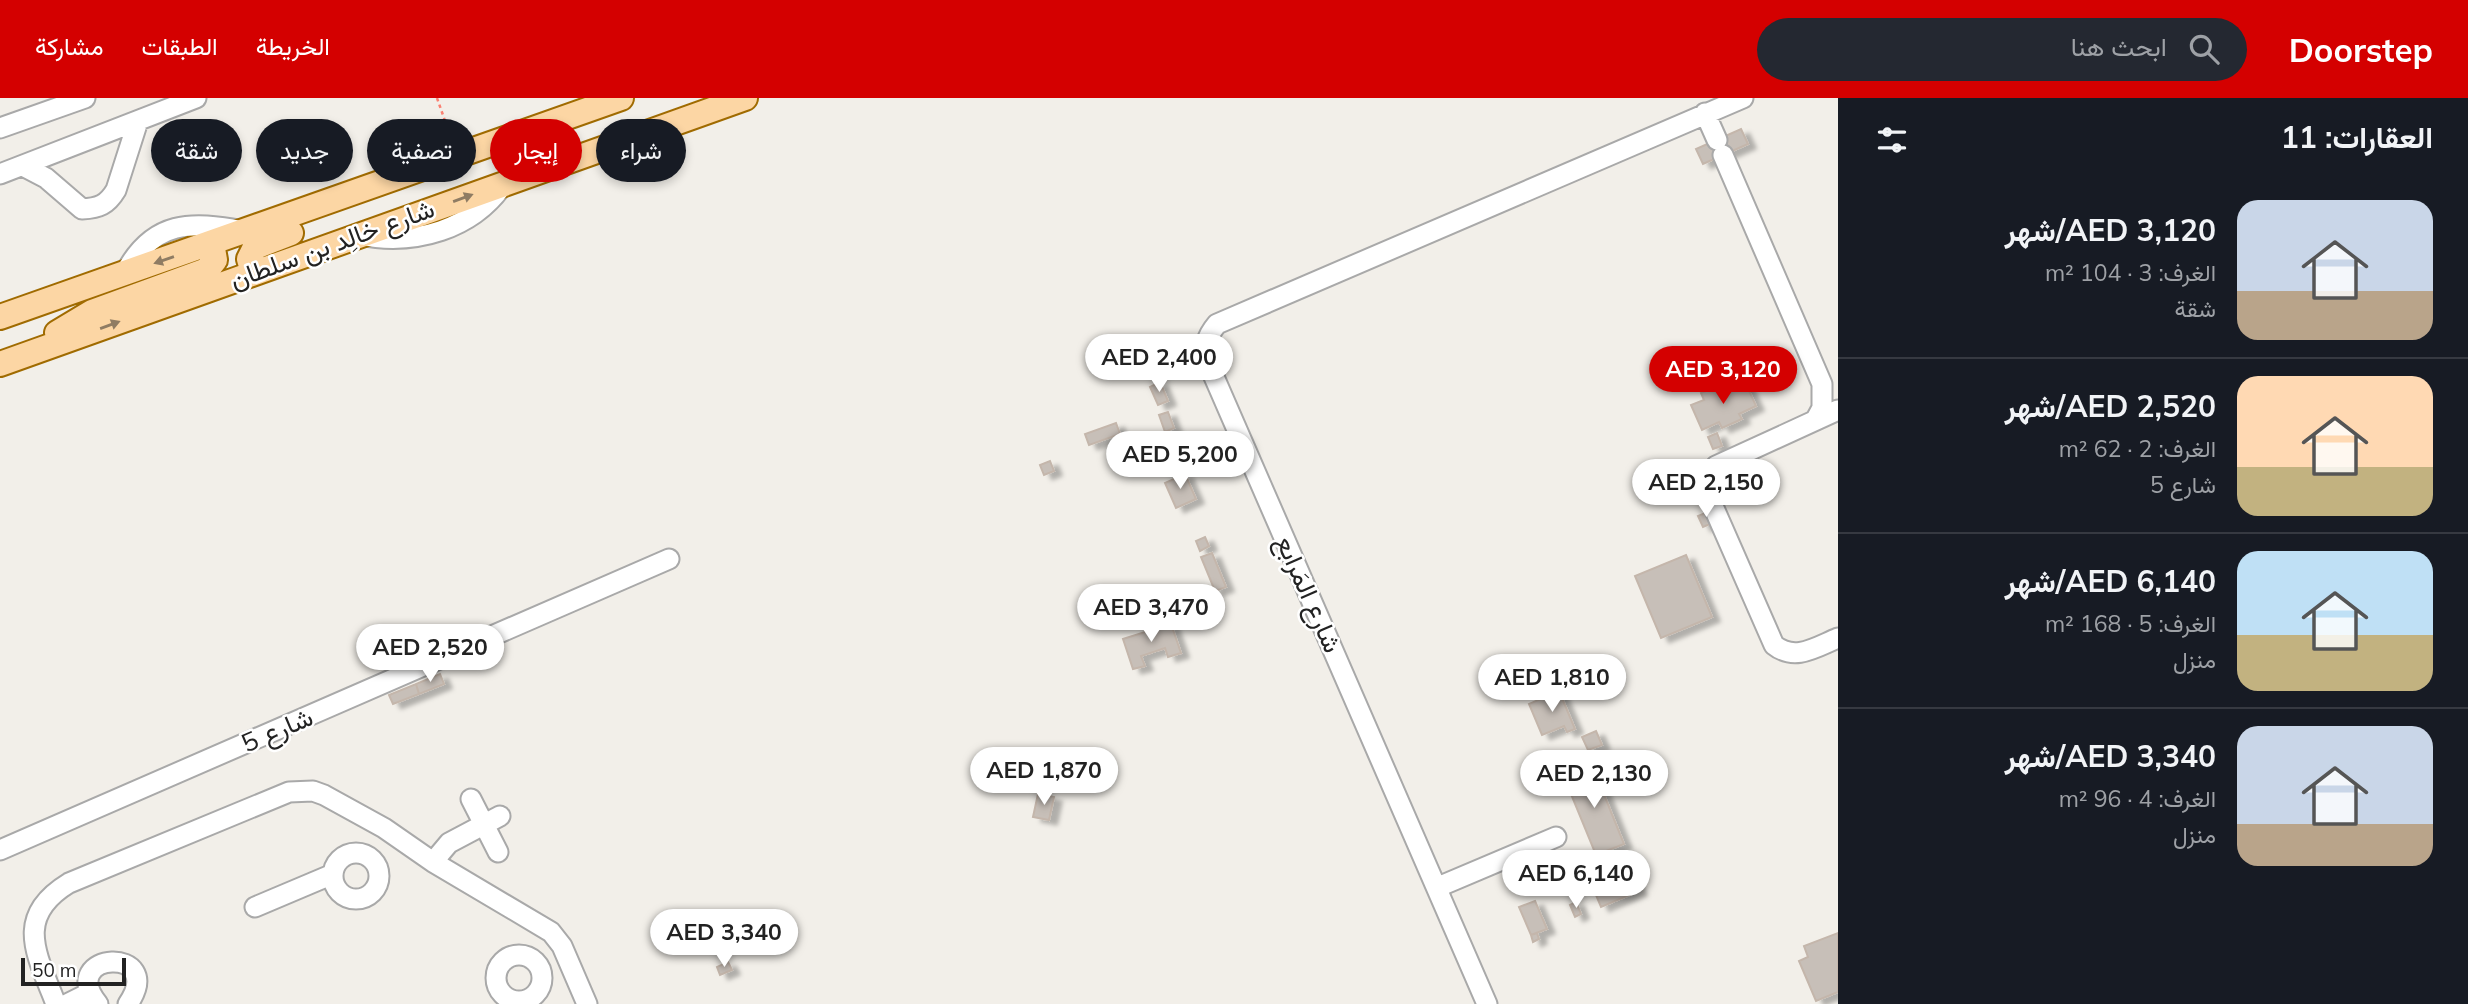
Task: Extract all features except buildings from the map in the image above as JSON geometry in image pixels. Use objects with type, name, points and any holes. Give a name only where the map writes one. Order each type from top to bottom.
[{"type":"main road","name":"شارع خالِد بن سلطان","points":[[0,364],[745,98]]},
{"type":"main road","name":"شارع خالِد بن سلطان","points":[[476,148],[612,100]]},
{"type":"main road","name":"شارع خالِد بن سلطان","points":[[1,316],[384,182]]},
{"type":"main road","points":[[253,273],[249,259],[255,247],[396,193],[409,182]]},
{"type":"main road","points":[[36,352],[62,330],[92,312],[207,270],[215,260],[212,243]]},
{"type":"street","points":[[0,128],[85,98]]},
{"type":"street","points":[[0,174],[138,121],[161,105],[196,98]]},
{"type":"street","name":"شارع المَرابع","points":[[1487,1004],[1208,363],[1205,349],[1208,335],[1217,324],[1743,98]]},
{"type":"street","points":[[1705,113],[1830,389],[1815,419]]},
{"type":"street","points":[[23,166],[46,178],[82,209],[98,208],[116,190],[138,121]]},
{"type":"street","points":[[125,273],[136,252],[161,233],[203,224],[246,231]]},
{"type":"street","points":[[1838,410],[1716,466],[1710,473],[1706,490],[1774,645],[1789,654],[1798,654],[1838,638]]},
{"type":"street","name":"شارع 5","points":[[0,850],[669,559]]},
{"type":"street","points":[[56,1004],[35,950],[34,922],[50,895],[69,883],[289,792],[313,791],[384,828],[433,862],[551,932],[566,957],[587,1004]]},
{"type":"street","points":[[471,799],[492,820],[498,852]]},
{"type":"street","points":[[433,862],[449,843],[492,820]]},
{"type":"street","points":[[366,855],[384,828]]},
{"type":"street","points":[[1438,887],[1556,837]]},
{"type":"street","points":[[256,907],[333,874],[345,856],[355,853],[366,855],[375,862],[380,872],[379,883],[373,893],[363,899],[352,899],[341,894],[335,885],[333,874]]},
{"type":"street","points":[[540,968],[566,957]]},
{"type":"street","points":[[67,1004],[94,999],[89,978],[97,965],[111,960],[126,964],[136,976],[136,992],[128,1004]]},
{"type":"path","points":[[437,98],[444,119]]}]
